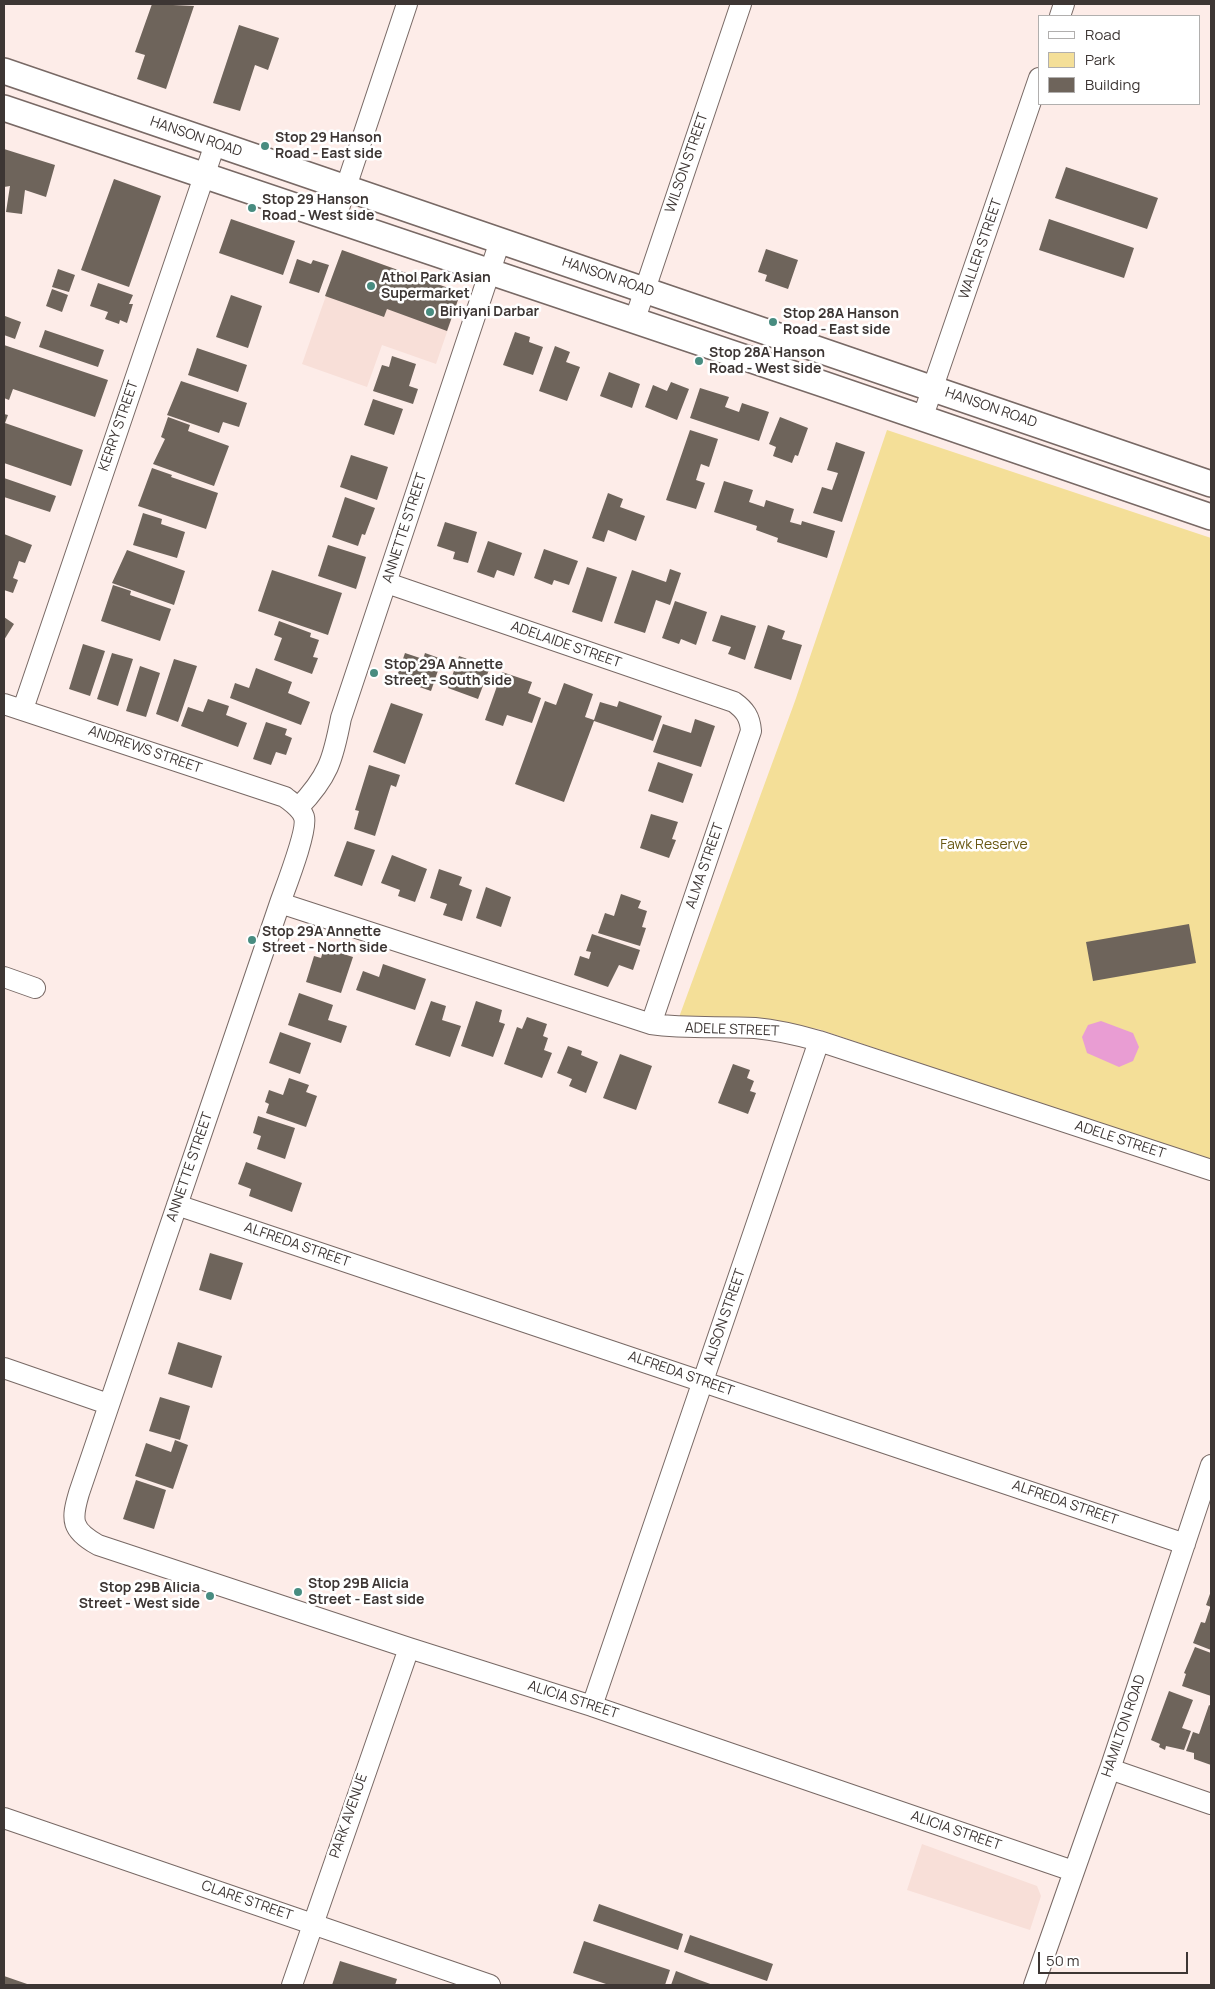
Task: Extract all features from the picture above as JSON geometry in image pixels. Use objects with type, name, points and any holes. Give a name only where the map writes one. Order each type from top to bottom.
[{"type":"main road","name":"HANSON ROAD","points":[[4,71],[1211,484]]},
{"type":"main road","points":[[4,108],[922,419],[1209,511]]},
{"type":"street","points":[[335,220],[407,4]]},
{"type":"street","name":"WILSON STREET","points":[[634,322],[741,4]]},
{"type":"street","name":"WALLER STREET","points":[[922,419],[1038,81]]},
{"type":"street","name":"KERRY STREET","points":[[13,707],[215,144]]},
{"type":"street","name":"ANNETTE STREET","points":[[75,1528],[74,1513],[108,1404],[303,833],[304,817],[292,802],[320,784],[335,751],[341,718],[500,241]]},
{"type":"street","name":"ADELAIDE STREET","points":[[387,584],[734,702],[744,708]]},
{"type":"street","name":"ANDREWS STREET","points":[[13,707],[292,802]]},
{"type":"street","name":"ALMA STREET","points":[[651,1024],[751,731],[751,720],[744,708]]},
{"type":"street","name":"ADELE STREET","points":[[280,902],[651,1024],[673,1028],[755,1028],[788,1032],[1211,1170]]},
{"type":"street","points":[[4,977],[35,988]]},
{"type":"street","name":"ALISON STREET","points":[[592,1706],[819,1041]]},
{"type":"street","name":"ALFREDA STREET","points":[[177,1205],[1185,1544]]},
{"type":"street","points":[[4,1368],[108,1404]]},
{"type":"street","name":"HAMILTON ROAD","points":[[1034,1985],[1110,1769],[1211,1465]]},
{"type":"street","name":"ALICIA STREET","points":[[75,1528],[85,1538],[98,1545],[409,1648],[592,1706],[1073,1871]]},
{"type":"street","name":"PARK AVENUE","points":[[292,1985],[409,1648]]},
{"type":"street","points":[[1110,1769],[1211,1804]]},
{"type":"street","name":"CLARE STREET","points":[[4,1818],[490,1985]]},
{"type":"shaded area","points":[[342,250],[454,290],[458,300],[436,364],[382,345],[367,387],[302,364]]},
{"type":"shaded area","points":[[1101,1021],[1133,1033],[1139,1047],[1133,1061],[1119,1067],[1087,1053],[1082,1037],[1088,1025]]},
{"type":"shaded area","points":[[922,1844],[1037,1886],[1041,1896],[1030,1930],[907,1890]]},
{"type":"green space","name":"Fawk Reserve","points":[[887,430],[1211,538],[1211,1161],[818,1029],[763,1022],[678,1020],[795,701]]},
{"type":"building","points":[[152,4],[194,6],[166,89],[137,79],[145,55],[135,52]]},
{"type":"building","points":[[239,25],[279,38],[268,70],[255,65],[240,111],[213,103]]},
{"type":"building","points":[[4,149],[55,165],[46,197],[25,190],[22,214],[6,212],[10,186],[4,187]]},
{"type":"building","points":[[1066,167],[1158,198],[1147,229],[1055,198]]},
{"type":"building","points":[[114,179],[161,196],[129,287],[81,270]]},
{"type":"building","points":[[231,219],[295,241],[283,275],[219,253]]},
{"type":"building","points":[[1049,219],[1134,248],[1124,278],[1039,250]]},
{"type":"building","points":[[766,249],[798,260],[788,289],[765,281],[767,275],[758,272]]},
{"type":"building","points":[[342,250],[454,290],[458,300],[447,331],[387,309],[384,317],[325,296]]},
{"type":"building","points":[[297,259],[311,264],[313,260],[329,265],[319,293],[289,283]]},
{"type":"building","points":[[58,269],[75,275],[69,292],[52,287]]},
{"type":"building","points":[[98,283],[133,295],[129,304],[133,304],[127,323],[120,320],[119,324],[105,319],[108,312],[90,306]]},
{"type":"building","points":[[52,289],[68,295],[62,312],[46,306]]},
{"type":"building","points":[[231,295],[262,306],[248,348],[216,337]]},
{"type":"building","points":[[5,316],[21,322],[15,339],[4,335]]},
{"type":"building","points":[[45,330],[104,350],[98,367],[39,347]]},
{"type":"building","points":[[515,332],[530,337],[529,342],[543,347],[533,375],[503,365]]},
{"type":"building","points":[[4,345],[108,380],[95,417],[13,389],[9,400],[4,398]]},
{"type":"building","points":[[555,346],[570,352],[566,362],[580,367],[567,401],[539,391]]},
{"type":"building","points":[[197,348],[247,365],[238,392],[188,375]]},
{"type":"building","points":[[392,356],[416,364],[409,386],[418,389],[413,404],[373,391],[382,365],[389,367]]},
{"type":"building","points":[[609,372],[640,384],[632,408],[600,396]]},
{"type":"building","points":[[181,381],[247,403],[239,427],[223,422],[219,433],[167,415]]},
{"type":"building","points":[[671,382],[689,389],[677,420],[645,407],[653,385],[667,391]]},
{"type":"building","points":[[700,388],[729,397],[725,407],[739,412],[742,403],[769,412],[759,441],[690,418]]},
{"type":"building","points":[[373,399],[403,409],[394,435],[364,425]]},
{"type":"building","points":[[4,414],[8,415],[5,423],[83,450],[71,486],[4,463]]},
{"type":"building","points":[[168,417],[190,425],[188,431],[229,446],[214,486],[153,464],[165,439],[161,437]]},
{"type":"building","points":[[780,417],[808,428],[798,456],[795,455],[792,463],[773,456],[776,447],[769,444]]},
{"type":"building","points":[[690,430],[718,439],[709,467],[701,464],[696,480],[705,483],[696,509],[666,500]]},
{"type":"building","points":[[836,442],[865,452],[842,522],[813,513],[822,487],[832,490],[838,473],[827,470]]},
{"type":"building","points":[[351,455],[388,467],[377,500],[340,487]]},
{"type":"building","points":[[152,468],[172,475],[171,477],[218,493],[206,529],[138,506]]},
{"type":"building","points":[[4,478],[56,496],[50,512],[4,497]]},
{"type":"building","points":[[724,481],[753,490],[749,502],[764,507],[766,500],[794,509],[790,522],[801,525],[802,521],[835,531],[827,558],[777,542],[778,538],[756,530],[757,526],[714,512]]},
{"type":"building","points":[[608,493],[623,499],[620,507],[645,516],[636,541],[608,530],[604,542],[592,538]]},
{"type":"building","points":[[345,497],[375,508],[365,535],[362,534],[358,546],[332,537]]},
{"type":"building","points":[[143,513],[162,519],[161,524],[185,532],[177,558],[133,545]]},
{"type":"building","points":[[445,522],[477,532],[468,563],[453,559],[455,552],[437,546]]},
{"type":"building","points":[[4,534],[32,545],[25,563],[19,561],[13,578],[18,580],[13,593],[4,590]]},
{"type":"building","points":[[488,541],[522,553],[514,576],[497,570],[494,578],[477,572]]},
{"type":"building","points":[[328,545],[366,557],[356,589],[318,576]]},
{"type":"building","points":[[544,549],[578,561],[569,585],[554,580],[552,585],[534,578]]},
{"type":"building","points":[[127,550],[185,571],[174,605],[112,583]]},
{"type":"building","points":[[587,567],[617,577],[602,622],[572,612]]},
{"type":"building","points":[[670,569],[681,573],[670,605],[656,600],[645,633],[614,623],[632,570],[666,582]]},
{"type":"building","points":[[272,570],[342,593],[328,635],[258,611]]},
{"type":"building","points":[[113,585],[131,591],[130,595],[171,609],[160,641],[101,621]]},
{"type":"building","points":[[675,601],[707,612],[696,645],[681,639],[679,644],[662,638]]},
{"type":"building","points":[[721,615],[756,626],[745,660],[728,654],[731,647],[712,641]]},
{"type":"building","points":[[4,617],[14,624],[4,640]]},
{"type":"building","points":[[279,621],[311,633],[310,637],[319,640],[313,657],[318,658],[312,674],[274,660],[282,638],[274,635]]},
{"type":"building","points":[[768,625],[785,631],[782,639],[802,645],[791,680],[754,668]]},
{"type":"building","points":[[83,644],[105,651],[90,696],[69,689]]},
{"type":"building","points":[[112,653],[133,659],[118,706],[97,699]]},
{"type":"building","points":[[405,653],[423,659],[425,653],[442,659],[431,691],[396,679]]},
{"type":"building","points":[[459,656],[490,667],[478,699],[448,688]]},
{"type":"building","points":[[174,659],[197,666],[178,722],[156,714]]},
{"type":"building","points":[[140,666],[160,673],[146,717],[126,711]]},
{"type":"building","points":[[256,668],[292,682],[288,693],[310,702],[301,725],[230,698],[235,683],[249,688]]},
{"type":"building","points":[[502,672],[532,682],[528,693],[541,698],[532,723],[507,715],[503,726],[485,720]]},
{"type":"building","points":[[564,683],[593,694],[585,717],[594,720],[600,702],[617,707],[619,701],[662,716],[653,741],[594,721],[564,802],[515,784],[545,701],[556,705]]},
{"type":"building","points":[[208,699],[229,706],[226,715],[247,723],[238,747],[181,726],[188,707],[203,712]]},
{"type":"building","points":[[391,703],[423,714],[405,764],[373,752]]},
{"type":"building","points":[[695,719],[715,726],[701,767],[653,752],[663,724],[691,733]]},
{"type":"building","points":[[266,722],[287,729],[285,735],[292,738],[286,755],[276,752],[271,765],[253,759]]},
{"type":"building","points":[[658,762],[693,774],[683,803],[648,791]]},
{"type":"building","points":[[369,765],[400,775],[396,787],[391,785],[375,836],[354,829],[359,811],[355,810]]},
{"type":"building","points":[[651,814],[678,822],[672,839],[676,840],[669,858],[640,848]]},
{"type":"building","points":[[347,841],[375,850],[362,886],[334,876]]},
{"type":"building","points":[[392,855],[427,869],[415,902],[398,896],[400,890],[381,883]]},
{"type":"building","points":[[439,869],[462,877],[459,885],[472,890],[462,921],[443,915],[447,904],[430,898]]},
{"type":"building","points":[[486,887],[511,897],[501,927],[476,918]]},
{"type":"building","points":[[621,894],[641,901],[638,908],[647,911],[642,927],[646,928],[640,946],[598,933],[605,913],[614,916]]},
{"type":"building","points":[[1189,924],[1196,963],[1093,981],[1086,942]]},
{"type":"building","points":[[592,934],[640,950],[633,970],[619,965],[608,987],[574,975],[580,956],[589,959],[591,952],[586,951]]},
{"type":"building","points":[[324,948],[353,957],[341,993],[306,982],[314,956],[321,958]]},
{"type":"building","points":[[383,964],[426,979],[415,1010],[356,990],[363,971],[379,977]]},
{"type":"building","points":[[299,993],[333,1005],[328,1020],[347,1026],[341,1043],[288,1025]]},
{"type":"building","points":[[431,1001],[446,1006],[442,1020],[461,1026],[450,1057],[415,1045]]},
{"type":"building","points":[[476,1001],[502,1010],[499,1022],[505,1024],[493,1057],[461,1046]]},
{"type":"building","points":[[527,1017],[547,1024],[543,1036],[548,1038],[544,1050],[552,1053],[542,1078],[504,1064],[517,1027],[522,1029]]},
{"type":"building","points":[[280,1032],[311,1043],[300,1074],[269,1063]]},
{"type":"building","points":[[568,1046],[582,1051],[581,1055],[598,1062],[586,1093],[569,1086],[572,1079],[557,1073]]},
{"type":"building","points":[[620,1054],[652,1066],[636,1110],[603,1098]]},
{"type":"building","points":[[733,1064],[750,1070],[747,1078],[754,1081],[750,1091],[756,1093],[748,1114],[718,1103]]},
{"type":"building","points":[[289,1078],[309,1085],[306,1092],[317,1096],[306,1127],[266,1113],[269,1104],[265,1102],[269,1090],[283,1095]]},
{"type":"building","points":[[258,1116],[295,1128],[285,1159],[257,1149],[261,1136],[253,1133]]},
{"type":"building","points":[[246,1162],[302,1183],[292,1212],[249,1196],[251,1189],[238,1184]]},
{"type":"building","points":[[210,1253],[243,1263],[231,1300],[199,1290]]},
{"type":"building","points":[[178,1342],[222,1356],[212,1388],[168,1374]]},
{"type":"building","points":[[160,1397],[190,1406],[180,1440],[149,1431]]},
{"type":"building","points":[[175,1440],[188,1445],[173,1489],[135,1476],[146,1443],[171,1452]]},
{"type":"building","points":[[136,1480],[166,1490],[154,1529],[123,1519]]},
{"type":"building","points":[[1211,1591],[1211,1607],[1206,1605]]},
{"type":"building","points":[[1210,1608],[1211,1650],[1193,1643],[1201,1622],[1205,1623]]},
{"type":"building","points":[[1195,1647],[1211,1653],[1211,1696],[1182,1686],[1186,1674],[1184,1673]]},
{"type":"building","points":[[1169,1691],[1193,1700],[1182,1728],[1191,1731],[1184,1750],[1166,1746],[1165,1750],[1159,1747],[1160,1744],[1151,1740]]},
{"type":"building","points":[[1209,1705],[1211,1706],[1211,1765],[1194,1759],[1194,1753],[1186,1751],[1193,1732],[1199,1734]]},
{"type":"building","points":[[599,1904],[683,1934],[678,1950],[593,1921]]},
{"type":"building","points":[[690,1935],[773,1964],[767,1981],[684,1952]]},
{"type":"building","points":[[584,1941],[670,1970],[665,1985],[609,1985],[573,1973]]},
{"type":"building","points":[[340,1961],[397,1979],[395,1985],[332,1985]]},
{"type":"building","points":[[676,1971],[694,1978],[713,1985],[671,1985]]},
{"type":"building","points":[[4,1976],[30,1985],[4,1985]]},
{"type":"place","name":"Stop 29 Hanson Road - East side","points":[[265,146]]},
{"type":"place","name":"Stop 29 Hanson Road - West side","points":[[252,208]]},
{"type":"place","name":"Athol Park Asian Supermarket","points":[[371,286]]},
{"type":"place","name":"Biriyani Darbar","points":[[430,312]]},
{"type":"place","name":"Stop 28A Hanson Road - East side","points":[[773,322]]},
{"type":"place","name":"Stop 28A Hanson Road - West side","points":[[699,361]]},
{"type":"place","name":"Stop 29A Annette Street - South side","points":[[374,673]]},
{"type":"place","name":"Stop 29A Annette Street - North side","points":[[252,940]]},
{"type":"place","name":"Stop 29B Alicia Street - East side","points":[[298,1592]]},
{"type":"place","name":"Stop 29B Alicia Street - West side","points":[[210,1596]]}]
